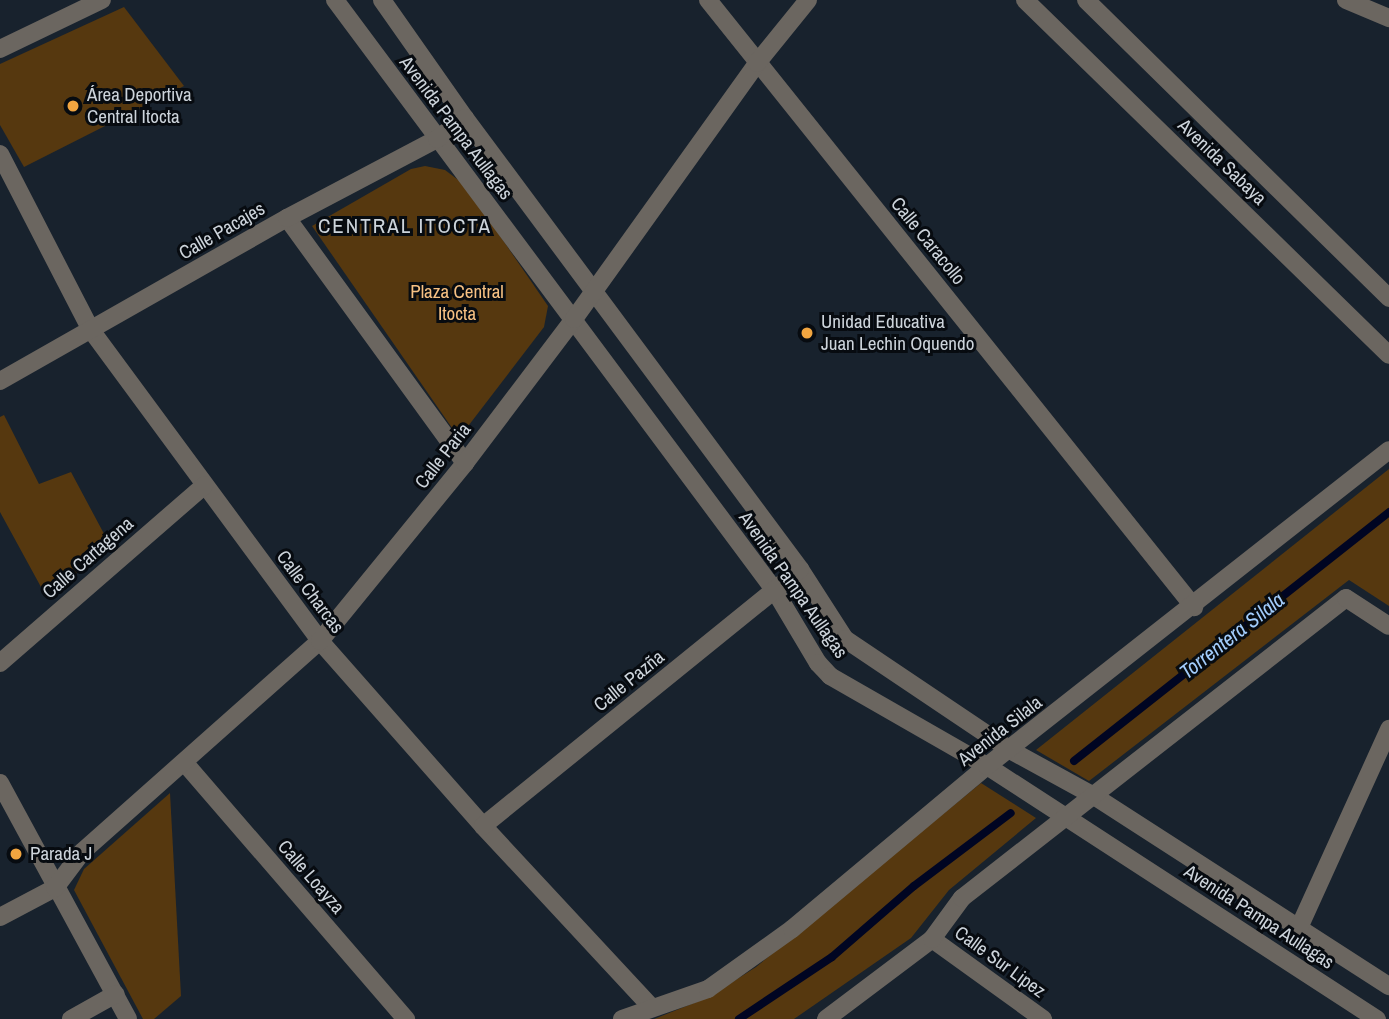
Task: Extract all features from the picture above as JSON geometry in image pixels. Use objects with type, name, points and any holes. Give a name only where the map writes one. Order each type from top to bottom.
[{"type":"street","points":[[0,49],[102,0]]},
{"type":"street","name":"Avenida Pampa Aullagas","points":[[335,0],[775,590],[818,663],[830,676],[987,766],[1377,1019]]},
{"type":"street","name":"Avenida Pampa Aullagas","points":[[382,0],[466,118],[800,569],[845,639],[1010,750],[1094,796],[1298,930],[1389,986]]},
{"type":"street","name":"Calle Caracollo","points":[[708,0],[1194,607]]},
{"type":"street","name":"Calle Paria","points":[[55,888],[82,852],[320,641],[465,463],[574,319],[757,62],[808,0]]},
{"type":"street","name":"Avenida Sabaya","points":[[1025,0],[1389,355]]},
{"type":"street","name":"Avenida Sabaya","points":[[1086,0],[1389,298]]},
{"type":"street","points":[[1346,0],[1389,18]]},
{"type":"street","name":"Calle Pacajes","points":[[0,380],[288,218],[437,139],[466,118]]},
{"type":"street","name":"Calle Charcas","points":[[0,154],[91,330],[320,641],[483,826],[651,1007]]},
{"type":"street","points":[[288,218],[465,463]]},
{"type":"street","name":"Avenida Silala","points":[[622,1019],[708,989],[781,937],[987,766],[1194,607],[1389,450]]},
{"type":"street","name":"Calle Cartagena","points":[[0,663],[205,485]]},
{"type":"street","name":"Calle Pazña","points":[[483,826],[800,569]]},
{"type":"street","points":[[826,1019],[932,939],[962,898],[1346,598],[1389,626]]},
{"type":"street","points":[[1298,930],[1389,729]]},
{"type":"street","name":"Calle Loayza","points":[[184,762],[406,1019]]},
{"type":"street","points":[[0,783],[128,1019]]},
{"type":"street","points":[[0,917],[55,888]]},
{"type":"street","name":"Calle Sur Lipez","points":[[932,939],[1021,1013],[1043,1019]]},
{"type":"street","points":[[71,1019],[116,995]]},
{"type":"green space","name":"Área Deportiva Central Itocta","points":[[124,7],[184,86],[24,167],[0,125],[0,64]]},
{"type":"green space","name":"Plaza Central Itocta","points":[[425,166],[445,170],[465,185],[548,306],[544,327],[459,438],[312,226],[411,169]]},
{"type":"green space","points":[[4,415],[39,484],[71,472],[110,545],[47,598],[0,512],[0,417]]},
{"type":"green space","points":[[1389,469],[1389,606],[1349,580],[1089,781],[1036,750]]},
{"type":"green space","points":[[981,783],[1036,818],[949,890],[911,938],[794,1019],[654,1019],[709,997],[756,967]]},
{"type":"green space","points":[[170,793],[181,996],[154,1019],[143,1019],[74,890],[84,869]]},
{"type":"waterway","name":"Torrentera Silala","points":[[1074,761],[1389,512]]},
{"type":"waterway","name":"Torrentera Silala","points":[[739,1019],[832,957],[914,886],[1011,813]]},
{"type":"place","name":"Área Deportiva Central Itocta","points":[[73,106]]},
{"type":"place","name":"Unidad Educativa Juan Lechin Oquendo","points":[[807,333]]},
{"type":"place","name":"Parada J","points":[[16,854]]},
{"type":"district","name":"CENTRAL ITOCTA","points":[[405,226]]}]
